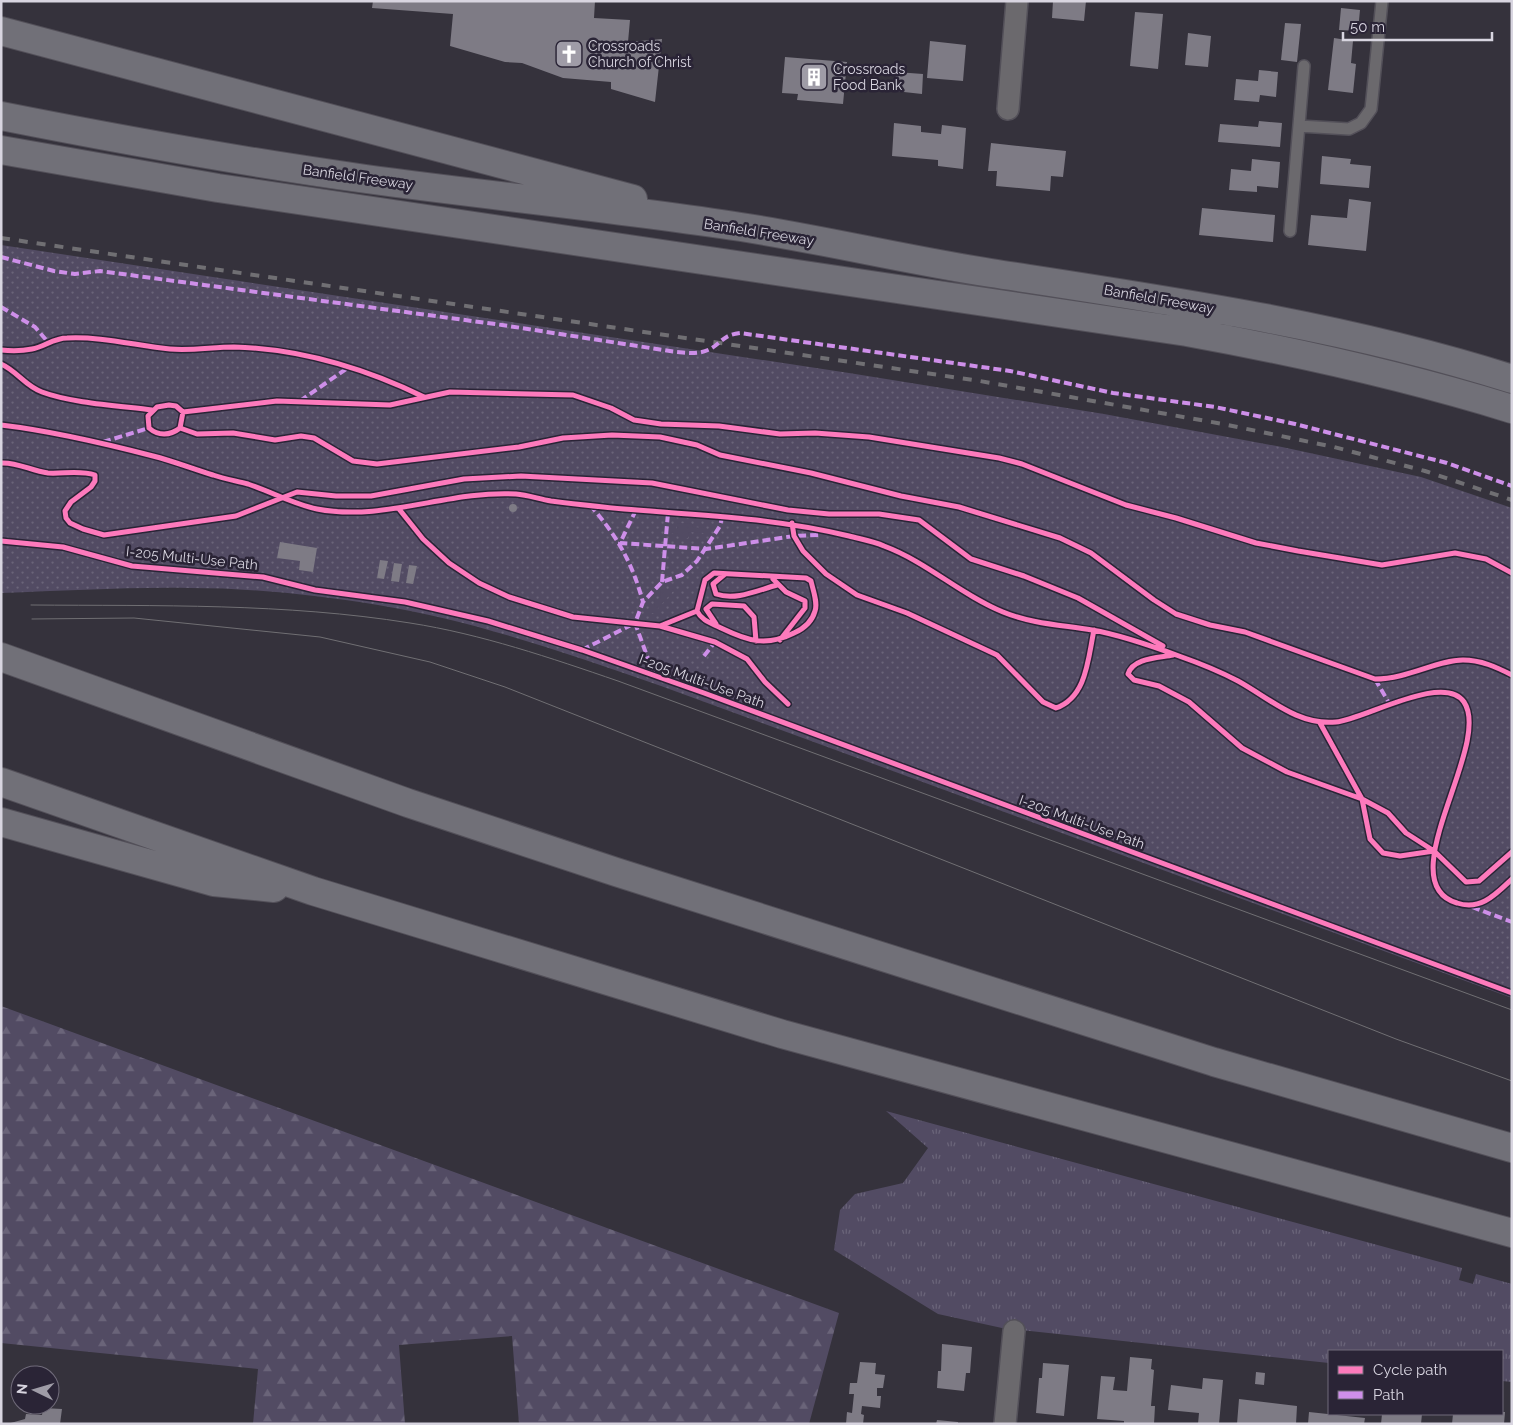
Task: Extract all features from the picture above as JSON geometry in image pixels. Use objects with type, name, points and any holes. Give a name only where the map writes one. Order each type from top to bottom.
[{"type":"highway","points":[[1,31],[742,227]]},
{"type":"highway","name":"Banfield Freeway","points":[[1,116],[101,136],[361,178],[742,227],[987,272],[1117,292],[1262,318],[1407,350],[1512,379]]},
{"type":"highway","name":"Banfield Freeway","points":[[1,150],[218,188],[1187,332],[1340,361],[1400,376],[1512,409]]},
{"type":"highway","points":[[1,657],[390,796],[616,872],[1214,1062],[1512,1148]]},
{"type":"highway","points":[[1,782],[313,891],[782,1034],[1512,1233]]},
{"type":"highway","points":[[1,822],[214,882],[313,891]]},
{"type":"street","points":[[1008,109],[1017,1]]},
{"type":"street","points":[[1005,1424],[1014,1331]]},
{"type":"lane","points":[[1299,126],[1349,129],[1361,123],[1371,109],[1382,1]]},
{"type":"lane","points":[[1290,231],[1304,66]]},
{"type":"green space","points":[[1,245],[849,373],[1104,414],[1282,447],[1421,477],[1512,508],[1512,998],[661,686],[486,629],[378,605],[308,595],[261,591],[166,588],[1,593]]},
{"type":"green space","points":[[677,523],[692,524],[693,527],[704,528],[704,533],[689,532],[688,538],[679,538],[678,534],[667,533],[668,529],[677,529]]},
{"type":"green space","points":[[661,589],[674,590],[654,613],[649,613],[649,607],[654,607],[655,599],[660,599]]},
{"type":"green space","points":[[1,1006],[839,1313],[809,1424],[519,1424],[512,1336],[399,1345],[405,1424],[253,1424],[258,1369],[1,1343]]},
{"type":"green space","points":[[886,1111],[1462,1268],[1459,1280],[1473,1284],[1476,1274],[1512,1284],[1512,1382],[1503,1381],[1503,1350],[1328,1350],[1328,1363],[1002,1328],[938,1314],[834,1250],[840,1210],[855,1194],[903,1183],[928,1148]]},
{"type":"building","name":"Crossroads Church of Christ","points":[[373,1],[595,1],[594,18],[630,20],[628,42],[662,39],[655,102],[611,89],[611,82],[563,78],[522,63],[505,62],[450,46],[453,14],[372,8]]},
{"type":"building","points":[[1053,1],[1086,1],[1084,21],[1052,18]]},
{"type":"building","points":[[1341,8],[1360,10],[1358,31],[1339,30]]},
{"type":"building","points":[[1135,12],[1163,14],[1158,69],[1130,66]]},
{"type":"building","points":[[1285,23],[1301,24],[1297,62],[1281,60]]},
{"type":"building","points":[[1188,33],[1211,36],[1208,67],[1185,65]]},
{"type":"building","points":[[1334,38],[1353,41],[1351,63],[1356,64],[1353,93],[1328,90]]},
{"type":"building","points":[[930,41],[966,45],[963,81],[927,78]]},
{"type":"building","name":"Crossroads Food Bank","points":[[785,57],[847,62],[843,104],[797,100],[798,94],[782,93]]},
{"type":"building","points":[[1259,70],[1278,72],[1276,97],[1260,95],[1259,102],[1234,100],[1236,79],[1258,81]]},
{"type":"building","points":[[896,72],[923,74],[922,94],[895,91]]},
{"type":"building","points":[[1259,121],[1282,123],[1280,147],[1218,142],[1220,124],[1258,127]]},
{"type":"building","points":[[894,123],[921,126],[921,132],[941,134],[942,125],[966,128],[963,169],[938,166],[938,160],[892,156]]},
{"type":"building","points":[[991,143],[1066,151],[1063,177],[1051,176],[1050,191],[996,186],[997,171],[988,171]]},
{"type":"building","points":[[1322,156],[1351,159],[1350,164],[1371,166],[1369,188],[1320,184]]},
{"type":"building","points":[[1252,159],[1280,162],[1278,188],[1257,186],[1257,192],[1229,190],[1231,169],[1251,171]]},
{"type":"building","points":[[1349,199],[1371,202],[1366,251],[1308,245],[1311,215],[1347,218]]},
{"type":"building","points":[[1202,208],[1275,215],[1273,242],[1199,235]]},
{"type":"building","points":[[513,504],[517,508],[513,512],[509,508]]},
{"type":"building","points":[[280,542],[317,548],[313,572],[299,570],[300,561],[277,558]]},
{"type":"building","points":[[380,560],[388,561],[384,579],[377,578]]},
{"type":"building","points":[[394,563],[402,564],[399,582],[391,581]]},
{"type":"building","points":[[409,565],[417,566],[413,584],[406,583]]},
{"type":"building","points":[[942,1344],[972,1347],[970,1373],[966,1373],[964,1391],[937,1388],[938,1371],[941,1371]]},
{"type":"building","points":[[1130,1357],[1152,1359],[1151,1369],[1154,1370],[1151,1406],[1155,1406],[1154,1424],[1124,1424],[1124,1421],[1097,1419],[1101,1376],[1115,1377],[1113,1390],[1127,1391]]},
{"type":"building","points":[[860,1362],[876,1363],[875,1374],[885,1375],[883,1388],[877,1388],[877,1396],[881,1396],[880,1408],[862,1406],[863,1424],[846,1424],[847,1412],[852,1413],[854,1394],[849,1394],[850,1383],[857,1383]]},
{"type":"building","points":[[1043,1363],[1069,1365],[1064,1416],[1036,1413],[1039,1378],[1042,1378]]},
{"type":"building","points":[[1256,1372],[1265,1373],[1264,1385],[1255,1384]]},
{"type":"building","points":[[1203,1378],[1223,1380],[1219,1424],[1198,1424],[1199,1413],[1168,1410],[1171,1385],[1202,1389]]},
{"type":"building","points":[[1239,1399],[1297,1406],[1296,1424],[1237,1424]]},
{"type":"building","points":[[60,1409],[62,1409],[60,1424],[7,1424],[25,1419],[26,1415],[60,1415]]},
{"type":"building","points":[[1309,1412],[1365,1418],[1364,1424],[1308,1424]]},
{"type":"building","points":[[1503,1412],[1505,1412],[1504,1424],[1452,1424],[1453,1415],[1503,1415]]},
{"type":"building","points":[[1382,1415],[1422,1415],[1421,1424],[1381,1424]]},
{"type":"building","points":[[937,1420],[958,1422],[958,1424],[936,1424]]},
{"type":"tram line","points":[[31,605],[221,607],[316,612],[410,623],[489,640],[618,681],[1512,1010]]},
{"type":"tram line","points":[[32,619],[134,618],[320,637],[430,662],[505,687],[1396,1039],[1512,1081]]},
{"type":"railway","points":[[1,238],[980,381],[1223,424],[1334,447],[1425,471],[1512,500]]},
{"type":"marked path","points":[[1,257],[54,271],[75,274],[100,271],[502,325],[676,352],[703,352],[727,337],[740,333],[1010,371],[1113,393],[1215,407],[1295,424],[1447,463],[1512,486]]},
{"type":"marked path","points":[[1,307],[35,327],[47,341]]},
{"type":"marked path","points":[[300,401],[349,367]]},
{"type":"marked path","points":[[103,442],[149,428]]},
{"type":"marked path","points":[[590,505],[623,550],[634,574],[643,602]]},
{"type":"marked path","points":[[636,510],[620,543],[706,549],[794,536],[819,535]]},
{"type":"marked path","points":[[662,582],[668,513]]},
{"type":"marked path","points":[[654,675],[635,623],[643,602],[662,582],[682,575],[697,561],[720,526],[722,518]]},
{"type":"marked path","points":[[582,650],[633,624]]},
{"type":"marked path","points":[[704,656],[715,642]]},
{"type":"marked path","points":[[651,666],[694,677]]},
{"type":"marked path","points":[[1375,679],[1389,703]]},
{"type":"marked path","points":[[1472,907],[1512,922]]},
{"type":"cycle path","points":[[1,350],[28,350],[62,338],[106,340],[158,348],[234,347],[259,349],[308,356],[332,362],[379,377],[424,397]]},
{"type":"cycle path","points":[[1,364],[12,370],[36,389],[54,396],[152,410]]},
{"type":"cycle path","points":[[183,412],[277,401],[390,405],[450,392],[573,395],[611,408],[634,420],[661,424],[719,426],[780,434],[815,433],[869,437],[999,458],[1022,464],[1126,505],[1176,518],[1256,543],[1298,551],[1382,565],[1455,553],[1486,559],[1512,573]]},
{"type":"cycle path","points":[[169,405],[176,406],[183,412],[180,428],[172,433],[164,434],[153,431],[149,428],[148,416],[157,407],[169,405]]},
{"type":"cycle path","points":[[1,425],[77,438],[153,456],[248,484],[317,509],[367,512],[466,496],[516,494],[551,501],[624,509],[766,521],[849,536],[875,543],[900,553],[973,597],[1003,612],[1036,622],[1103,632],[1158,648],[1224,674],[1284,709],[1309,720],[1336,722],[1422,695],[1439,692],[1454,694],[1464,702],[1469,722],[1465,749],[1437,842],[1433,869],[1439,890],[1457,903],[1473,905],[1488,900],[1512,879]]},
{"type":"cycle path","points":[[180,428],[197,434],[233,433],[275,440],[301,436],[314,438],[353,461],[377,464],[519,447],[563,438],[612,435],[660,437],[697,445],[720,455],[811,473],[901,496],[959,507],[1060,538],[1091,553],[1176,614],[1210,625],[1245,632],[1375,679],[1399,676],[1443,663],[1463,660],[1482,663],[1512,675]]},
{"type":"cycle path","points":[[1,463],[13,464],[48,473],[77,472],[95,475],[95,481],[91,487],[71,502],[65,511],[66,518],[70,523],[83,529],[104,535],[236,516],[297,492],[336,496],[371,496],[464,479],[521,476],[652,483],[788,510],[829,514],[879,514],[919,520],[971,559],[1024,576],[1078,598],[1163,646]]},
{"type":"cycle path","name":"I-205 Multi-Use Path","points":[[399,509],[423,539],[449,563],[479,583],[509,597],[573,617],[660,626],[715,642],[747,659],[765,682],[788,704]]},
{"type":"cycle path","points":[[792,523],[794,536],[803,551],[826,574],[857,595],[907,613],[997,655],[1043,702],[1056,708],[1066,703],[1080,686],[1088,664],[1094,630]]},
{"type":"cycle path","name":"I-205 Multi-Use Path","points":[[1,541],[63,547],[132,566],[263,577],[315,590],[405,602],[488,621],[582,650],[704,693],[1512,993]]},
{"type":"cycle path","points":[[660,626],[697,611],[705,580],[714,573],[806,578],[811,581],[816,604],[814,615],[804,627],[784,637],[766,641],[757,641],[731,633],[707,621],[697,611]]},
{"type":"cycle path","points":[[725,574],[713,584],[716,594],[739,596],[777,585]]},
{"type":"cycle path","points":[[773,579],[786,592],[805,601],[805,608],[780,640]]},
{"type":"cycle path","points":[[716,624],[706,609],[712,604],[744,606],[754,617],[756,641]]},
{"type":"cycle path","points":[[1173,655],[1140,662],[1128,674],[1134,680],[1159,686],[1189,702],[1242,748],[1287,772],[1362,799],[1388,813],[1406,833],[1434,851],[1466,882],[1479,881],[1512,852]]},
{"type":"cycle path","points":[[1320,723],[1362,799],[1370,839],[1383,853],[1400,856],[1434,851]]},
{"type":"place","name":"Crossroads Church of Christ","points":[[569,54]]},
{"type":"place","name":"Crossroads Food Bank","points":[[814,77]]}]
